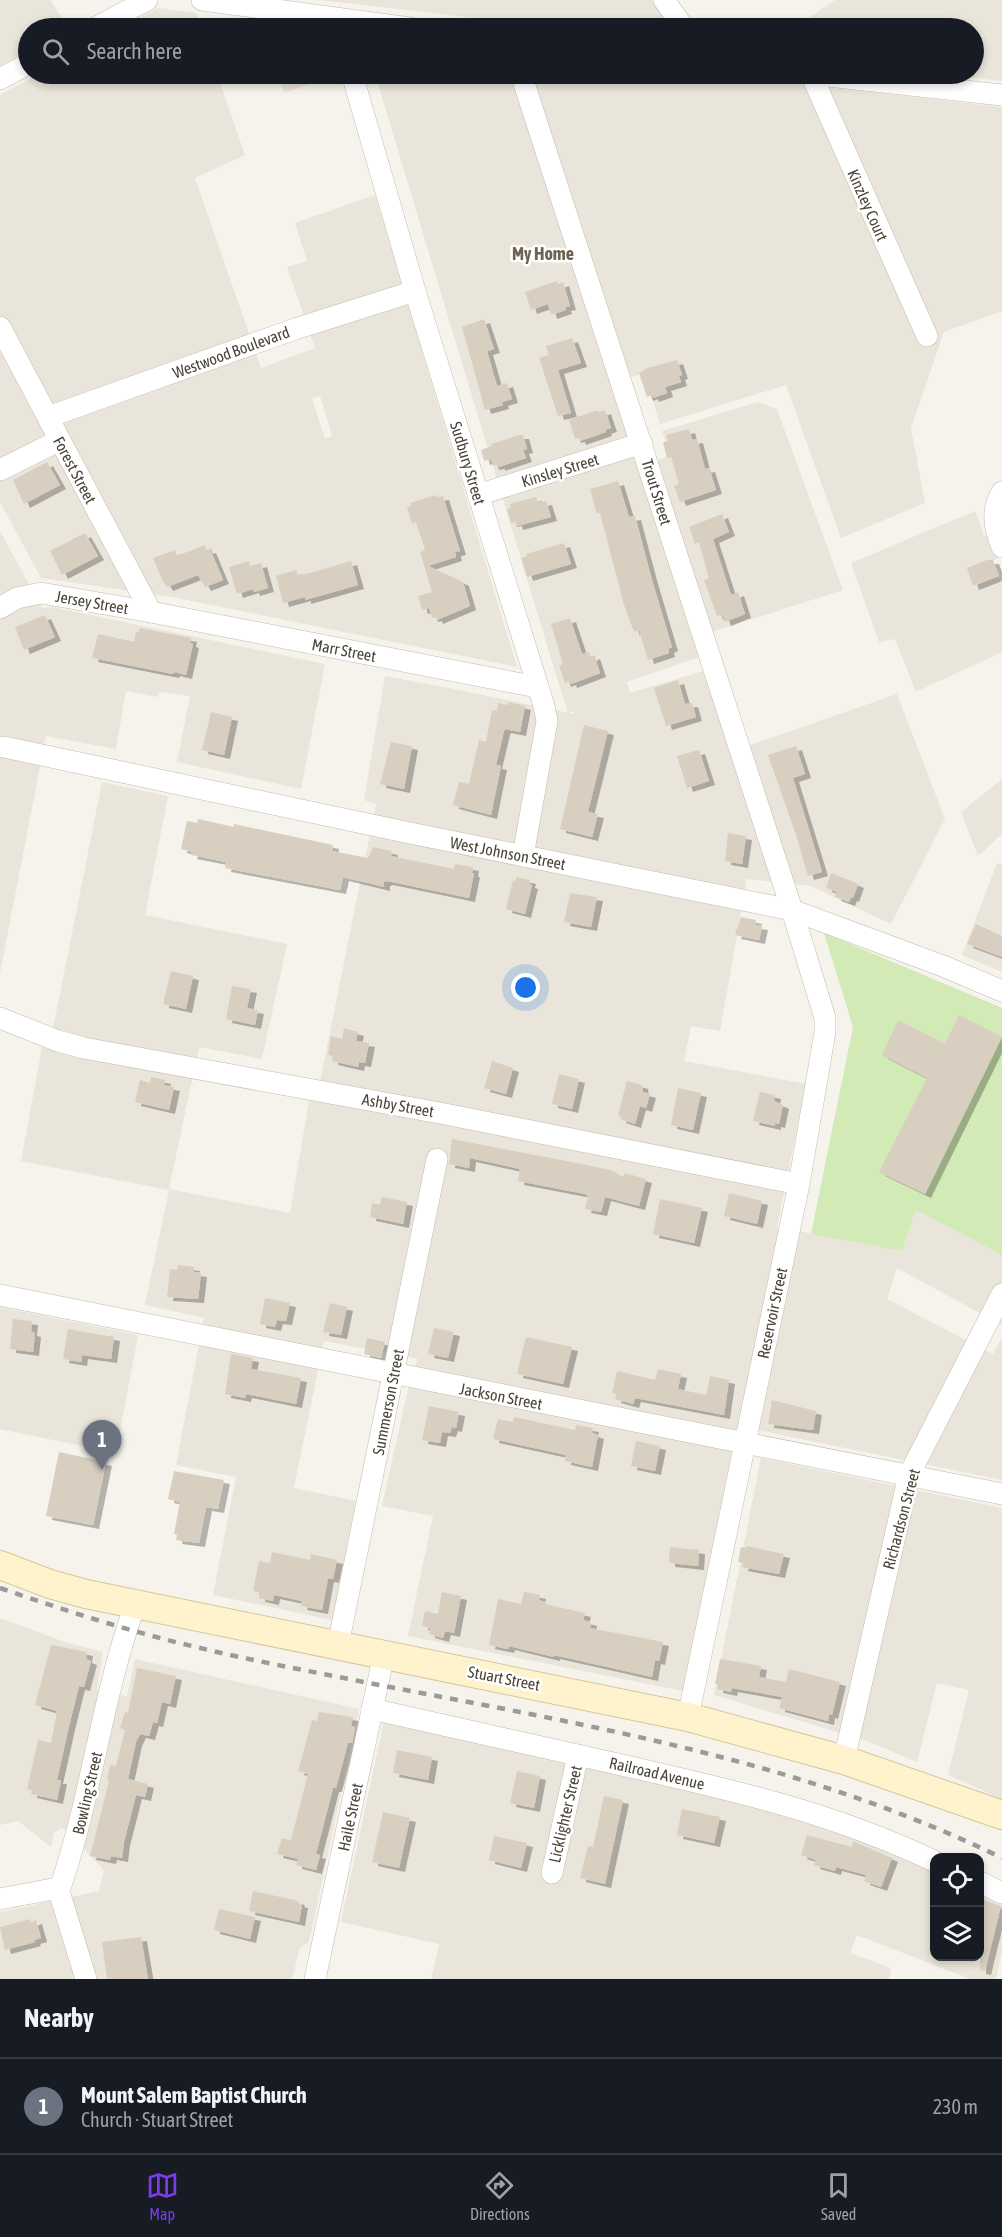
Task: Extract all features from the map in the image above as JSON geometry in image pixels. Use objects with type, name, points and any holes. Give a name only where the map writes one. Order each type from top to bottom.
[{"type":"street","points":[[114,18],[147,0]]},
{"type":"street","points":[[202,0],[296,7],[323,18]]},
{"type":"street","points":[[664,0],[677,18]]},
{"type":"street","points":[[0,80],[18,70]]},
{"type":"street","name":"Sudbury Street","points":[[354,84],[414,291],[544,706],[546,721],[523,856]]},
{"type":"street","name":"Trout Street","points":[[524,84],[792,910]]},
{"type":"street","name":"Kinzley Court","points":[[814,84],[927,336]]},
{"type":"street","points":[[901,84],[1002,95]]},
{"type":"street","name":"Westwood Boulevard","points":[[48,417],[295,329],[414,291]]},
{"type":"street","name":"Forest Street","points":[[0,327],[151,612]]},
{"type":"street","points":[[0,470],[60,440]]},
{"type":"street","name":"Kinsley Street","points":[[478,495],[642,443]]},
{"type":"street","points":[[1002,492],[995,506],[994,520],[1002,547]]},
{"type":"street","name":"Jersey Street","points":[[0,608],[17,598],[41,593],[151,612]]},
{"type":"street","name":"Marr Street","points":[[151,612],[537,687]]},
{"type":"street","name":"West Johnson Street","points":[[4,747],[792,910],[943,966],[1002,992]]},
{"type":"street","name":"Reservoir Street","points":[[688,1717],[799,1184],[825,1032],[825,1018],[792,910]]},
{"type":"street","name":"Ashby Street","points":[[0,1018],[58,1041],[84,1048],[433,1112],[799,1184]]},
{"type":"street","name":"Summerson Street","points":[[338,1645],[436,1159]]},
{"type":"street","name":"Richardson Street","points":[[844,1760],[909,1475],[1002,1294]]},
{"type":"street","name":"Jackson Street","points":[[0,1295],[1002,1494]]},
{"type":"street","name":"Stuart Street","points":[[0,1565],[61,1588],[135,1605],[688,1717],[844,1760],[1002,1815]]},
{"type":"street","name":"Bowling Street","points":[[59,1887],[74,1849],[122,1644],[135,1605]]},
{"type":"street","name":"Haile Street","points":[[315,1979],[384,1654]]},
{"type":"street","name":"Railroad Avenue","points":[[372,1709],[760,1797],[889,1839],[930,1859]]},
{"type":"street","name":"Licklighter Street","points":[[552,1873],[578,1755]]},
{"type":"street","points":[[984,1884],[1002,1893]]},
{"type":"street","points":[[0,1899],[59,1887],[86,1979]]},
{"type":"shaded area","points":[[0,0],[50,0],[62,18],[18,18],[18,56],[0,66]]},
{"type":"shaded area","points":[[320,0],[652,0],[666,18],[476,18]]},
{"type":"shaded area","points":[[835,0],[1002,0],[1002,81],[984,79],[984,18],[808,18]]},
{"type":"shaded area","points":[[158,8],[196,13],[198,18],[140,18]]},
{"type":"shaded area","points":[[20,84],[220,84],[245,155],[195,178],[261,368],[315,348],[287,267],[307,261],[295,223],[375,195],[517,667],[172,597],[41,578],[0,502],[0,95]],"holes":[[[320,396],[332,436],[325,439],[312,398]]]},
{"type":"shaded area","points":[[281,84],[310,84],[284,93]]},
{"type":"shaded area","points":[[378,84],[800,84],[1002,107],[1002,311],[944,332],[911,428],[925,503],[841,538],[786,385],[660,424],[644,373],[610,384],[637,467],[670,456],[662,431],[758,402],[777,409],[843,590],[693,638],[699,657],[627,682],[630,693],[703,671],[730,752],[897,694],[945,819],[891,924],[811,886],[747,879],[720,1031],[691,1026],[684,1061],[806,1084],[777,1227],[902,1251],[916,1210],[1002,1255],[1002,1325],[897,1268],[887,1299],[993,1354],[1002,1338],[1002,1480],[737,1426],[683,1691],[408,1636],[433,1516],[382,1506],[408,1389],[418,1359],[324,1341],[294,1488],[356,1501],[332,1620],[213,1595],[236,1477],[176,1465],[204,1318],[145,1305],[169,1190],[21,1161],[42,1047],[49,1049],[102,782],[168,796],[145,915],[287,944],[262,1059],[199,1047],[169,1189],[290,1213],[309,1100],[316,1101],[376,804],[364,800],[385,676],[568,713]]},
{"type":"shaded area","points":[[975,511],[984,536],[1002,528],[1002,556],[993,561],[1002,586],[1002,652],[916,692],[895,639],[879,642],[851,563]]},
{"type":"shaded area","points":[[0,531],[42,608],[52,607],[325,664],[301,789],[177,762],[190,696],[160,692],[158,697],[126,691],[116,749],[46,736],[0,973]]},
{"type":"shaded area","points":[[1002,779],[1002,834],[978,856],[961,812]]},
{"type":"shaded area","points":[[997,863],[1002,864],[1002,972],[962,955]]},
{"type":"shaded area","points":[[0,1307],[138,1335],[116,1453],[0,1429]]},
{"type":"shaded area","points":[[761,1458],[1002,1508],[1002,1799],[948,1775],[969,1690],[937,1683],[917,1762],[867,1741],[714,1695]]},
{"type":"shaded area","points":[[0,1618],[65,1642],[103,1652],[97,1690],[127,1696],[135,1659],[359,1709],[309,1942],[300,1948],[292,1979],[0,1979],[0,1912],[99,1891],[104,1870],[62,1828],[54,1832],[51,1847],[18,1821],[0,1825]]},
{"type":"shaded area","points":[[385,1716],[758,1800],[930,1864],[930,1961],[984,1961],[984,1888],[1002,1897],[1002,1951],[996,1979],[970,1979],[857,1935],[850,1953],[891,1968],[889,1979],[431,1979],[439,1944],[341,1922]]},
{"type":"green space","points":[[824,933],[1002,1008],[1002,1255],[916,1210],[902,1251],[811,1234],[853,1027]]},
{"type":"building","points":[[557,281],[558,284],[563,282],[570,306],[565,307],[566,310],[551,315],[548,304],[531,310],[525,292]]},
{"type":"building","points":[[484,319],[494,349],[487,351],[497,386],[507,383],[512,399],[502,402],[503,405],[485,410],[462,327]]},
{"type":"building","points":[[572,338],[581,363],[558,370],[571,413],[558,416],[539,358],[549,355],[546,346]]},
{"type":"building","points":[[677,360],[682,375],[679,376],[681,382],[665,387],[667,393],[653,398],[652,395],[647,397],[639,373],[644,369]]},
{"type":"building","points":[[598,410],[599,412],[605,410],[611,428],[580,441],[579,438],[575,439],[569,420]]},
{"type":"building","points":[[689,429],[692,440],[697,439],[705,469],[709,468],[716,490],[680,502],[674,486],[679,484],[671,457],[667,458],[663,442],[668,441],[666,435]]},
{"type":"building","points":[[523,435],[527,449],[523,450],[526,458],[499,467],[499,465],[493,466],[491,459],[484,461],[481,450],[492,446],[491,444]]},
{"type":"building","points":[[47,462],[60,485],[24,504],[13,480]]},
{"type":"building","points":[[618,481],[629,517],[635,516],[672,647],[668,649],[669,653],[648,660],[639,630],[634,632],[624,605],[600,513],[597,514],[590,489]]},
{"type":"building","points":[[436,495],[437,497],[443,496],[460,551],[455,552],[456,557],[428,566],[463,582],[470,606],[437,620],[436,617],[432,618],[429,608],[422,610],[418,596],[432,592],[420,552],[425,550],[416,522],[412,524],[407,507],[411,506],[410,503]]},
{"type":"building","points":[[536,497],[538,503],[546,501],[551,517],[517,526],[516,522],[511,523],[507,509],[511,508],[510,504]]},
{"type":"building","points":[[722,514],[729,532],[713,539],[731,595],[738,592],[745,614],[725,622],[722,614],[717,616],[704,580],[709,578],[699,542],[695,544],[689,527]]},
{"type":"building","points":[[85,533],[98,556],[62,575],[50,551]]},
{"type":"building","points":[[564,543],[571,564],[527,577],[521,558],[527,556],[526,554]]},
{"type":"building","points":[[205,545],[207,550],[210,549],[223,580],[205,587],[198,575],[167,587],[153,558],[175,550],[177,556]]},
{"type":"building","points":[[993,560],[999,576],[973,586],[967,568]]},
{"type":"building","points":[[249,561],[250,566],[261,563],[268,588],[254,592],[253,589],[237,594],[229,567]]},
{"type":"building","points":[[351,561],[358,585],[305,600],[305,597],[283,603],[276,576],[296,570],[298,575],[310,573]]},
{"type":"building","points":[[45,615],[55,637],[24,650],[15,627]]},
{"type":"building","points":[[570,618],[582,654],[589,652],[590,657],[594,655],[600,673],[571,684],[570,681],[565,683],[559,665],[563,664],[551,624]]},
{"type":"building","points":[[140,628],[191,638],[190,643],[193,644],[186,675],[92,658],[98,634],[134,642],[136,632],[139,633]]},
{"type":"building","points":[[678,680],[685,704],[692,703],[696,717],[666,726],[654,688]]},
{"type":"building","points":[[509,702],[525,706],[520,732],[505,729],[504,731],[496,765],[501,766],[491,815],[453,805],[459,782],[469,784],[479,740],[486,742],[492,710],[497,711],[498,703],[508,705]]},
{"type":"building","points":[[211,712],[232,717],[224,755],[202,750]]},
{"type":"building","points":[[584,725],[608,731],[588,812],[598,814],[592,837],[560,829]]},
{"type":"building","points":[[391,742],[412,746],[404,789],[380,784]]},
{"type":"building","points":[[796,746],[805,774],[793,778],[822,872],[808,876],[768,755]]},
{"type":"building","points":[[699,750],[709,781],[687,788],[677,756]]},
{"type":"building","points":[[198,819],[234,827],[234,824],[333,845],[332,851],[368,858],[373,847],[392,851],[391,856],[454,869],[455,864],[473,867],[469,898],[387,881],[384,882],[384,887],[343,877],[340,890],[225,868],[226,862],[191,855],[192,852],[181,849],[187,821],[197,823]]},
{"type":"building","points":[[728,833],[746,836],[742,864],[725,861]]},
{"type":"building","points":[[831,873],[858,884],[849,902],[835,897],[837,892],[826,888]]},
{"type":"building","points":[[517,877],[530,880],[529,884],[532,885],[525,914],[506,909],[513,880],[515,881]]},
{"type":"building","points":[[570,893],[597,897],[591,927],[564,922]]},
{"type":"building","points":[[741,917],[756,920],[755,925],[762,926],[759,940],[735,935]]},
{"type":"building","points":[[976,924],[1002,936],[1002,957],[967,944]]},
{"type":"building","points":[[171,971],[193,976],[186,1009],[163,1004]]},
{"type":"building","points":[[232,986],[251,989],[247,1008],[258,1010],[255,1025],[226,1019]]},
{"type":"building","points":[[959,1015],[1002,1037],[925,1194],[879,1172],[927,1078],[882,1055],[898,1020],[945,1044]]},
{"type":"building","points":[[344,1028],[358,1032],[356,1041],[369,1043],[365,1063],[359,1062],[358,1067],[332,1061],[333,1056],[328,1055],[331,1036],[342,1039]]},
{"type":"building","points":[[492,1061],[513,1068],[506,1094],[484,1088]]},
{"type":"building","points":[[559,1074],[579,1079],[572,1109],[552,1104]]},
{"type":"building","points":[[151,1077],[165,1080],[164,1085],[174,1087],[169,1110],[135,1102],[140,1080],[150,1083]]},
{"type":"building","points":[[627,1081],[642,1085],[643,1092],[650,1094],[646,1108],[640,1106],[635,1124],[620,1119],[621,1116],[618,1115]]},
{"type":"building","points":[[678,1088],[701,1093],[693,1130],[671,1125]]},
{"type":"building","points":[[760,1092],[775,1095],[774,1101],[783,1105],[779,1124],[775,1123],[775,1126],[753,1121]]},
{"type":"building","points":[[452,1139],[592,1166],[613,1171],[623,1177],[625,1173],[646,1179],[639,1206],[605,1197],[601,1212],[585,1209],[588,1196],[585,1194],[518,1181],[520,1169],[470,1158],[469,1168],[449,1164]]},
{"type":"building","points":[[729,1193],[762,1201],[757,1224],[724,1216]]},
{"type":"building","points":[[382,1197],[407,1202],[403,1224],[370,1217],[372,1203],[380,1205]]},
{"type":"building","points":[[660,1199],[702,1208],[694,1243],[653,1234]]},
{"type":"building","points":[[178,1265],[194,1267],[194,1272],[201,1273],[198,1299],[167,1297],[170,1269],[177,1270]]},
{"type":"building","points":[[265,1298],[290,1303],[286,1321],[277,1320],[275,1327],[260,1324]]},
{"type":"building","points":[[330,1303],[347,1307],[341,1335],[323,1332]]},
{"type":"building","points":[[13,1319],[32,1321],[31,1332],[35,1333],[33,1352],[10,1349]]},
{"type":"building","points":[[434,1328],[454,1332],[448,1358],[428,1354]]},
{"type":"building","points":[[68,1329],[114,1337],[111,1359],[82,1355],[81,1362],[63,1359]]},
{"type":"building","points":[[526,1337],[572,1347],[563,1384],[517,1374]]},
{"type":"building","points":[[367,1338],[385,1342],[381,1358],[364,1354]]},
{"type":"building","points":[[231,1354],[253,1358],[251,1369],[301,1378],[296,1404],[246,1394],[245,1398],[225,1394]]},
{"type":"building","points":[[658,1369],[681,1374],[678,1389],[706,1395],[710,1376],[729,1380],[724,1415],[635,1398],[633,1404],[615,1399],[616,1394],[612,1393],[617,1371],[655,1380]]},
{"type":"building","points":[[772,1400],[816,1411],[813,1430],[768,1424]]},
{"type":"building","points":[[429,1406],[459,1412],[456,1428],[452,1427],[450,1433],[442,1432],[440,1443],[422,1440]]},
{"type":"building","points":[[514,1417],[575,1430],[576,1425],[593,1428],[592,1433],[598,1435],[592,1467],[565,1461],[566,1455],[493,1439],[498,1419],[513,1422]]},
{"type":"building","points":[[636,1441],[660,1446],[655,1471],[631,1466]]},
{"type":"building","points":[[59,1452],[106,1462],[93,1525],[46,1516]]},
{"type":"building","points":[[174,1471],[224,1480],[218,1509],[206,1507],[199,1543],[176,1540],[177,1535],[174,1534],[180,1502],[168,1499]]},
{"type":"building","points":[[747,1546],[784,1554],[779,1574],[742,1567],[743,1563],[738,1562],[741,1547],[746,1548]]},
{"type":"building","points":[[670,1547],[699,1550],[698,1566],[669,1563]]},
{"type":"building","points":[[272,1552],[310,1560],[311,1554],[337,1560],[333,1579],[328,1578],[322,1610],[301,1606],[302,1601],[274,1595],[273,1601],[259,1598],[260,1592],[253,1591],[259,1561],[270,1563]]},
{"type":"building","points":[[442,1592],[461,1596],[454,1633],[445,1631],[443,1638],[429,1634],[430,1628],[422,1626],[425,1611],[438,1614]]},
{"type":"building","points":[[524,1592],[540,1595],[539,1600],[545,1604],[585,1613],[583,1620],[591,1622],[590,1628],[663,1642],[659,1661],[655,1660],[652,1677],[509,1646],[508,1649],[489,1645],[498,1599],[521,1604]]},
{"type":"building","points":[[51,1645],[87,1652],[86,1659],[91,1661],[84,1687],[79,1686],[69,1726],[57,1780],[61,1780],[57,1800],[31,1794],[32,1790],[27,1789],[38,1740],[51,1743],[57,1711],[35,1705]]},
{"type":"building","points":[[720,1659],[761,1666],[759,1677],[786,1682],[789,1669],[840,1682],[832,1715],[829,1714],[828,1721],[779,1708],[782,1697],[732,1688],[731,1692],[717,1689],[718,1684],[715,1684]]},
{"type":"building","points":[[137,1668],[176,1676],[170,1704],[162,1702],[157,1723],[153,1722],[149,1736],[140,1734],[136,1742],[128,1779],[148,1784],[145,1797],[136,1795],[122,1858],[111,1856],[110,1860],[90,1856],[109,1781],[107,1780],[110,1765],[116,1766],[125,1730],[120,1728],[125,1712],[128,1713]]},
{"type":"building","points":[[319,1712],[353,1717],[351,1726],[355,1727],[352,1743],[348,1743],[336,1788],[333,1788],[316,1854],[320,1855],[316,1870],[296,1865],[298,1859],[277,1854],[282,1838],[291,1840],[308,1774],[298,1771],[312,1720],[317,1721]]},
{"type":"building","points":[[397,1750],[432,1757],[428,1780],[393,1773]]},
{"type":"building","points":[[517,1771],[540,1776],[534,1808],[510,1803]]},
{"type":"building","points":[[604,1796],[623,1800],[605,1884],[580,1878],[588,1846],[593,1847]]},
{"type":"building","points":[[682,1809],[720,1817],[714,1843],[677,1835]]},
{"type":"building","points":[[383,1812],[410,1818],[399,1868],[372,1862]]},
{"type":"building","points":[[807,1835],[852,1847],[853,1841],[892,1858],[881,1887],[864,1881],[866,1875],[836,1867],[835,1871],[814,1865],[816,1860],[801,1855]]},
{"type":"building","points":[[494,1836],[527,1843],[521,1868],[489,1860]]},
{"type":"building","points":[[253,1891],[299,1901],[298,1903],[302,1904],[299,1922],[249,1911]]},
{"type":"building","points":[[984,1900],[1001,1906],[985,1971],[980,1970],[980,1961],[984,1961]]},
{"type":"building","points":[[219,1909],[255,1917],[250,1939],[214,1930]]},
{"type":"building","points":[[30,1919],[31,1922],[36,1920],[41,1938],[34,1940],[35,1942],[5,1950],[0,1927]]},
{"type":"building","points":[[141,1937],[148,1979],[107,1979],[102,1942]]},
{"type":"railway","points":[[0,1588],[99,1621],[200,1648],[608,1730],[769,1770],[848,1795],[926,1824],[1002,1858]]},
{"type":"place","name":"Mount Salem Baptist Church","points":[[102,1470]]},
{"type":"district","name":"My Home","points":[[543,254]]}]
